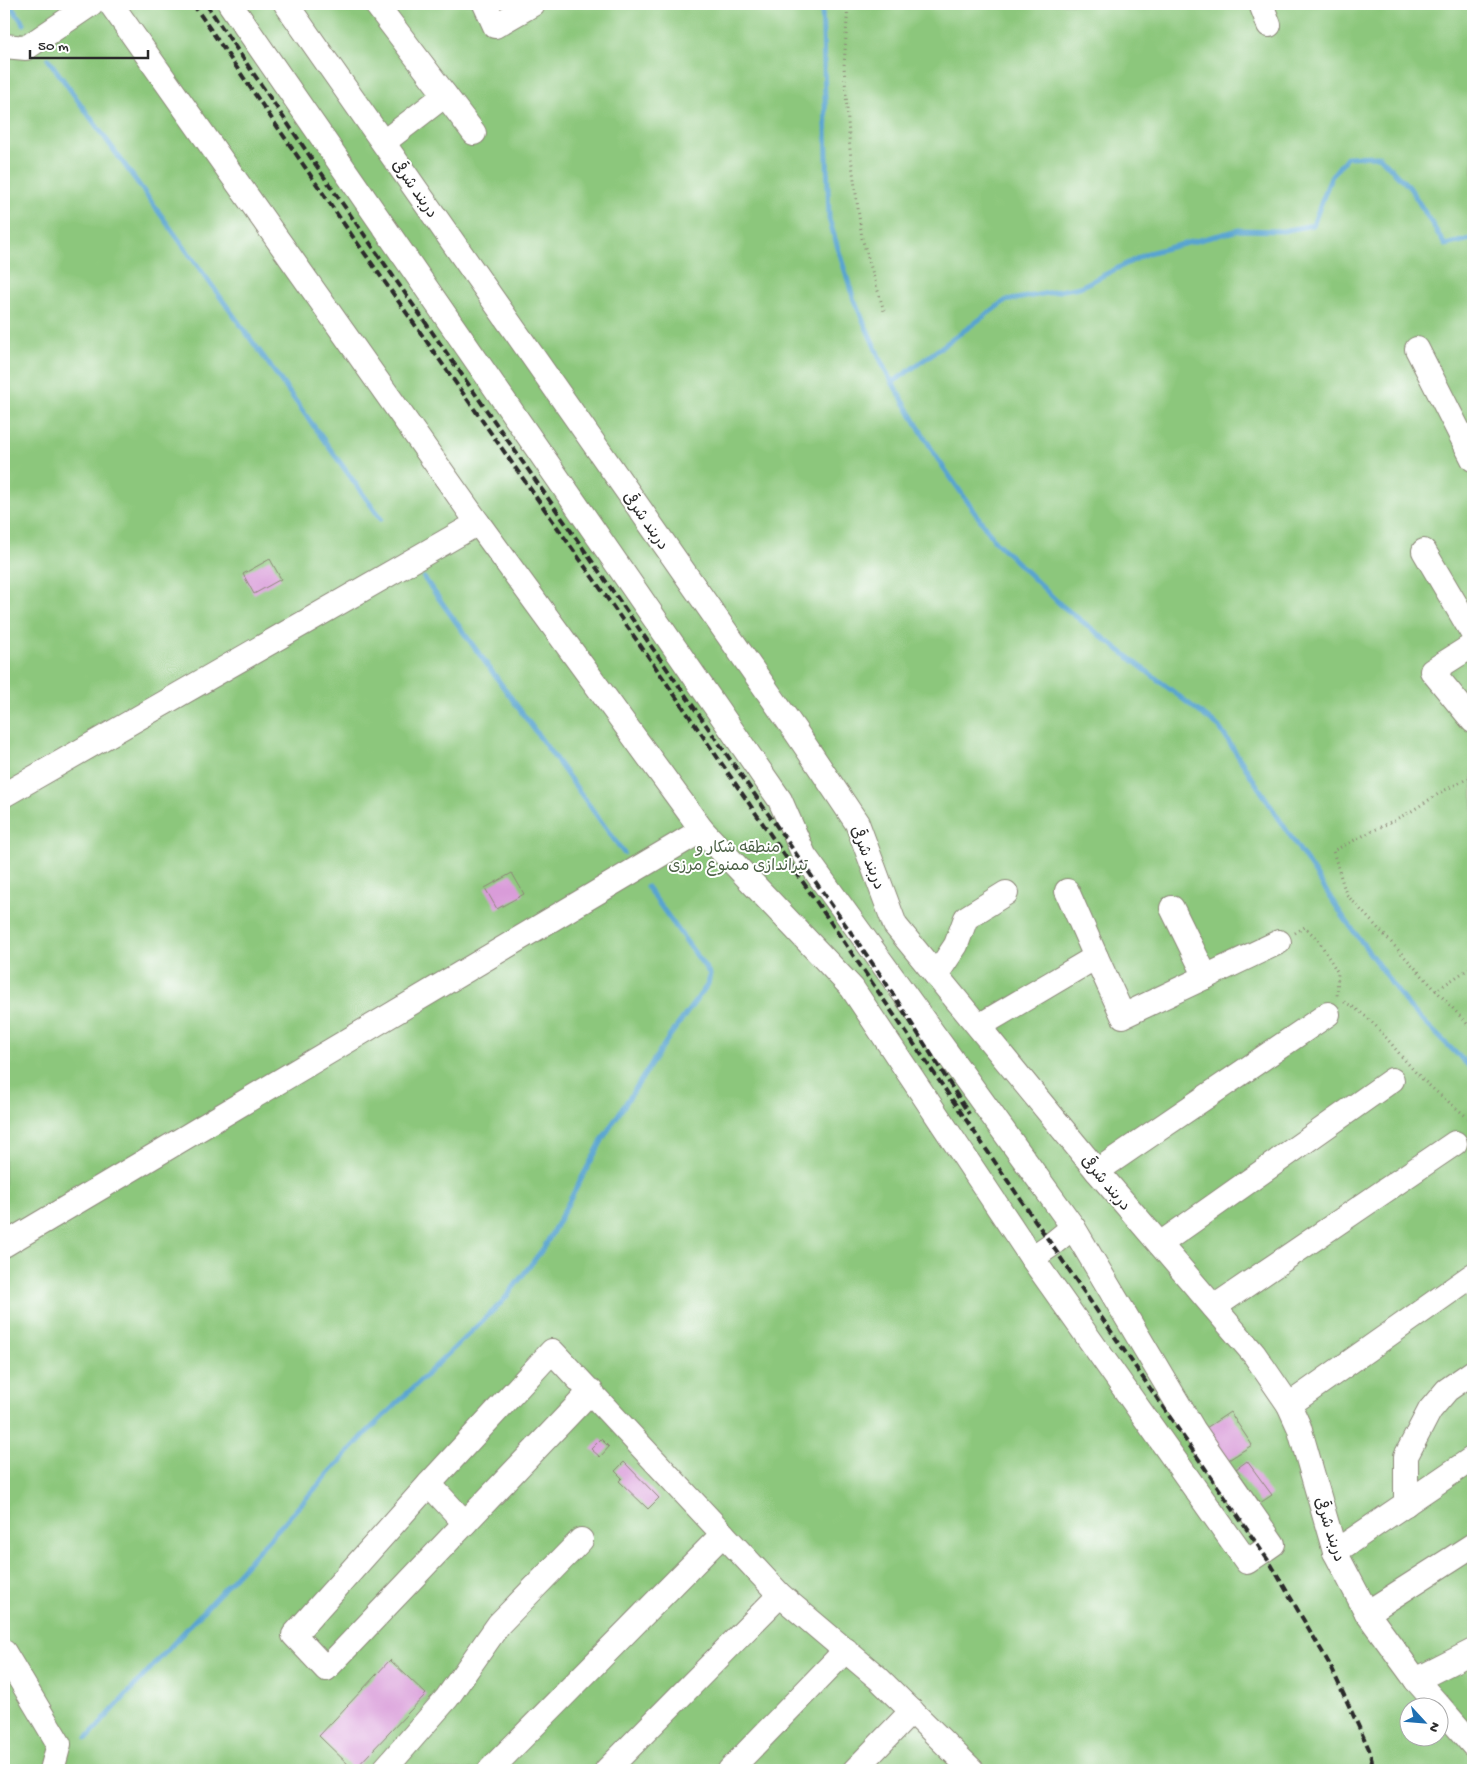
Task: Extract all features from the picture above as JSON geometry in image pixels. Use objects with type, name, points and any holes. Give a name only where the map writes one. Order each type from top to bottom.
[{"type":"street","points":[[4,46],[26,48],[91,4]]},
{"type":"street","points":[[111,4],[478,523],[702,830],[852,988],[1032,1258],[1247,1562],[1273,1544],[1193,1429],[1073,1227],[804,855],[780,800],[230,4]]},
{"type":"street","name":"دربند شرقی","points":[[286,4],[796,732],[857,823],[896,925],[1097,1171],[1254,1354],[1289,1405],[1299,1427],[1335,1552],[1367,1614],[1430,1696]]},
{"type":"street","points":[[376,4],[474,133]]},
{"type":"street","points":[[485,4],[495,26],[534,4]]},
{"type":"street","points":[[384,142],[445,94]]},
{"type":"street","points":[[1417,349],[1473,459]]},
{"type":"street","points":[[4,795],[478,523]]},
{"type":"street","points":[[1424,551],[1473,634]]},
{"type":"street","points":[[1473,645],[1432,671],[1473,721]]},
{"type":"street","points":[[4,1245],[702,830]]},
{"type":"street","points":[[1067,891],[1123,1016],[1279,942]]},
{"type":"street","points":[[936,975],[956,945],[966,918],[1006,893]]},
{"type":"street","points":[[1172,908],[1206,977]]},
{"type":"street","points":[[979,1026],[1096,958]]},
{"type":"street","points":[[1097,1171],[1328,1014]]},
{"type":"street","points":[[1160,1244],[1392,1080]]},
{"type":"street","points":[[1214,1307],[1455,1143]]},
{"type":"street","points":[[1032,1258],[1073,1227]]},
{"type":"street","points":[[1289,1405],[1473,1275]]},
{"type":"street","points":[[591,1391],[326,1669],[294,1635],[429,1484],[552,1352],[591,1391],[780,1595],[878,1678],[972,1770]]},
{"type":"street","points":[[1406,1504],[1406,1456],[1430,1410],[1447,1390],[1473,1372]]},
{"type":"street","points":[[1335,1552],[1473,1458]]},
{"type":"street","points":[[429,1484],[466,1523]]},
{"type":"street","points":[[490,1770],[723,1534]]},
{"type":"street","points":[[384,1770],[447,1698],[499,1624],[581,1540]]},
{"type":"street","points":[[1367,1614],[1473,1545]]},
{"type":"street","points":[[607,1770],[780,1595]]},
{"type":"street","points":[[730,1770],[846,1650]]},
{"type":"street","points":[[4,1652],[58,1744],[52,1770]]},
{"type":"street","points":[[1416,1680],[1473,1652]]},
{"type":"street","points":[[854,1770],[912,1711]]},
{"type":"street","name":"دربند شرقی","points":[[1450,1719],[1473,1745]]},
{"type":"path","points":[[848,4],[844,66],[850,150],[862,238],[885,314]]},
{"type":"path","points":[[1473,776],[1443,791],[1410,812],[1334,850],[1346,894],[1473,1030]]},
{"type":"path","points":[[1279,942],[1305,927],[1319,941],[1338,973],[1337,999],[1355,1008],[1378,1028],[1411,1067],[1473,1122]]},
{"type":"path","points":[[1435,990],[1473,966]]},
{"type":"green space","name":"منطقه شکار و تیراندازی ممنوع مرزی","points":[[4,4],[1473,4],[1473,1770],[4,1770]]},
{"type":"building","points":[[270,559],[281,579],[254,594],[243,574]]},
{"type":"building","points":[[512,873],[524,894],[497,909],[485,888]]},
{"type":"building","points":[[1230,1412],[1252,1445],[1227,1461],[1206,1428]]},
{"type":"building","points":[[601,1439],[609,1447],[600,1457],[591,1449]]},
{"type":"building","points":[[1247,1461],[1272,1495],[1260,1503],[1236,1469]]},
{"type":"building","points":[[624,1462],[659,1498],[648,1509],[619,1481],[622,1478],[615,1471]]},
{"type":"building","points":[[390,1660],[426,1694],[354,1770],[319,1736]]},
{"type":"waterway","points":[[9,4],[24,24]]},
{"type":"waterway","points":[[822,4],[829,219],[854,300],[886,372],[937,458],[995,541],[1061,605],[1219,727],[1342,915],[1408,1006],[1473,1070]]},
{"type":"waterway","points":[[48,59],[381,519]]},
{"type":"waterway","points":[[892,383],[1005,301],[1080,287],[1148,253],[1239,230],[1283,231],[1313,225],[1331,177],[1347,157],[1379,156],[1410,188],[1445,245],[1471,239],[1473,235]]},
{"type":"waterway","points":[[424,578],[624,853]]},
{"type":"waterway","points":[[87,1738],[366,1433],[503,1301],[545,1246],[605,1135],[669,1037],[708,984],[710,974],[647,887]]},
{"type":"railway","points":[[193,4],[344,224],[652,662],[1272,1566],[1330,1665],[1369,1749],[1374,1770]]},
{"type":"railway","points":[[206,4],[333,190],[884,980],[969,1114]]}]
